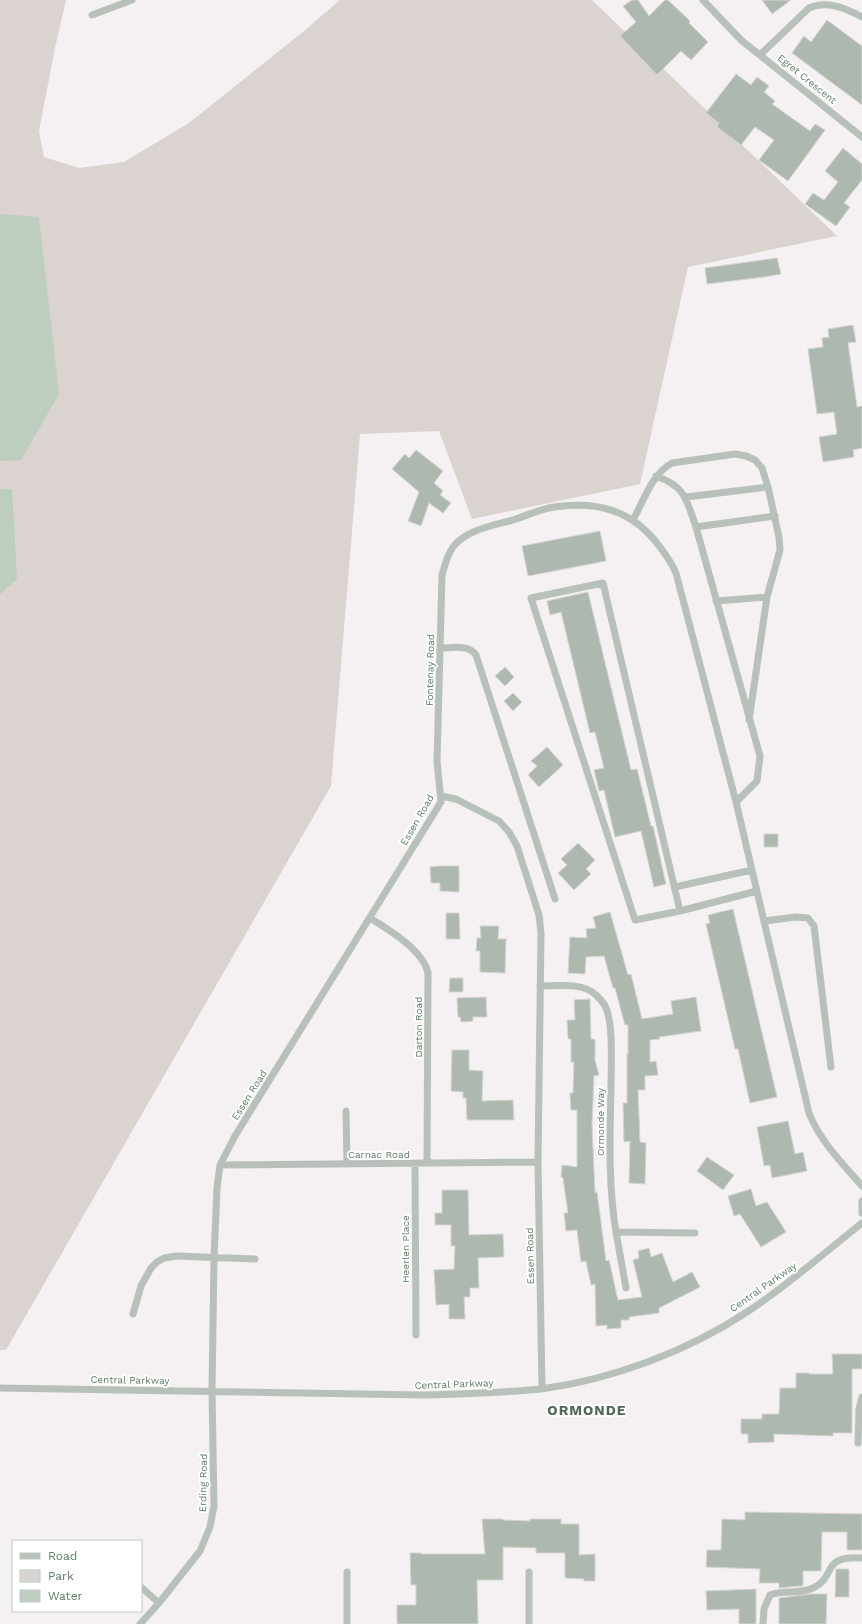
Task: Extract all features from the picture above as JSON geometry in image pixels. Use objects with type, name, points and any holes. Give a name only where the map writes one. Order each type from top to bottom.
[{"type":"street","points":[[92,15],[132,0]]},
{"type":"street","points":[[703,0],[734,34],[761,54]]},
{"type":"street","name":"Egret Crescent","points":[[862,16],[834,3],[827,1],[818,2],[809,8],[761,54],[862,137]]},
{"type":"street","points":[[750,720],[767,597],[780,550],[779,537],[768,487],[762,468],[755,460],[746,456],[735,454],[672,463],[664,467],[656,476],[633,520],[644,527],[655,540],[676,572],[736,802],[809,1113],[822,1139],[862,1186]]},
{"type":"street","points":[[656,476],[672,482],[686,497],[696,527],[760,756],[759,771],[754,784],[736,802]]},
{"type":"street","points":[[686,497],[768,487]]},
{"type":"street","name":"Fontenay Road","points":[[441,796],[437,761],[442,575],[447,558],[454,546],[470,534],[552,508],[573,505],[608,508],[633,520]]},
{"type":"street","points":[[696,527],[775,516]]},
{"type":"street","points":[[680,911],[603,583],[531,598],[635,920],[680,911],[757,891]]},
{"type":"street","points":[[716,601],[767,597]]},
{"type":"street","points":[[440,648],[467,649],[473,651],[476,655],[555,899]]},
{"type":"street","name":"Essen Road","points":[[212,1391],[214,1258],[217,1188],[220,1165],[235,1136],[441,802],[441,796],[456,799],[499,821],[510,832],[517,846],[539,915],[542,951],[540,986],[538,1162],[542,1388]]},
{"type":"street","points":[[675,887],[752,870]]},
{"type":"street","points":[[764,921],[796,917],[808,918],[814,926],[831,1067]]},
{"type":"street","name":"Darton Road","points":[[370,918],[409,946],[427,966],[427,1163]]},
{"type":"street","name":"Ormonde Way","points":[[540,986],[568,986],[588,990],[596,994],[602,1001],[610,1019],[610,1166],[616,1232],[626,1288]]},
{"type":"street","points":[[346,1111],[347,1164]]},
{"type":"street","name":"Carnac Road","points":[[220,1165],[538,1162]]},
{"type":"street","name":"Heerlen Place","points":[[415,1164],[416,1335]]},
{"type":"street","points":[[862,1201],[862,1213]]},
{"type":"street","name":"Central Parkway","points":[[0,1388],[423,1395],[488,1394],[542,1388],[601,1377],[638,1366],[705,1336],[747,1313],[862,1223]]},
{"type":"street","points":[[616,1232],[695,1233]]},
{"type":"street","points":[[133,1314],[141,1286],[151,1268],[164,1258],[177,1256],[255,1260]]},
{"type":"street","name":"Erding Road","points":[[140,1624],[159,1603],[200,1551],[210,1527],[214,1506],[212,1391]]},
{"type":"street","points":[[858,1443],[859,1409],[862,1397]]},
{"type":"street","points":[[763,1624],[764,1609],[770,1595],[776,1592],[806,1591],[820,1584],[836,1561],[845,1558],[862,1558]]},
{"type":"street","points":[[347,1572],[347,1624]]},
{"type":"street","points":[[529,1572],[529,1624]]},
{"type":"street","points":[[142,1588],[159,1603]]},
{"type":"green space","points":[[0,0],[66,0],[39,131],[44,157],[79,168],[124,162],[189,123],[304,31],[340,0],[592,0],[837,236],[688,267],[640,484],[472,519],[439,431],[360,434],[331,786],[6,1350],[0,1350]]},
{"type":"water","points":[[0,214],[39,217],[59,394],[21,460],[0,461]]},
{"type":"water","points":[[0,489],[12,489],[17,579],[0,594]]},
{"type":"building","points":[[632,0],[638,0],[649,16],[665,0],[668,0],[690,21],[689,23],[708,42],[691,60],[681,51],[657,75],[620,36],[636,22],[623,6]]},
{"type":"building","points":[[762,0],[791,0],[772,14]]},
{"type":"building","points":[[827,20],[862,46],[862,105],[792,53],[804,36],[811,42]]},
{"type":"building","points":[[736,74],[751,85],[757,77],[769,86],[764,92],[775,101],[772,104],[810,131],[815,124],[825,130],[788,181],[759,160],[774,140],[755,127],[741,145],[717,127],[719,123],[706,113]]},
{"type":"building","points":[[843,148],[862,164],[862,180],[844,203],[850,207],[836,226],[805,204],[813,193],[824,200],[838,182],[825,171]]},
{"type":"building","points":[[777,258],[781,274],[707,284],[705,268]]},
{"type":"building","points":[[853,325],[856,342],[848,343],[857,407],[862,406],[862,448],[853,450],[854,457],[823,462],[819,437],[837,434],[834,412],[817,414],[808,349],[823,347],[822,338],[829,337],[828,329]]},
{"type":"building","points":[[416,450],[443,471],[434,483],[443,491],[440,495],[451,503],[443,513],[429,503],[421,526],[408,521],[419,492],[392,469],[405,454],[409,458]]},
{"type":"building","points":[[600,531],[606,561],[528,576],[522,546]]},
{"type":"building","points":[[588,592],[631,770],[637,769],[651,826],[653,826],[666,884],[654,887],[641,831],[615,837],[604,790],[599,791],[594,770],[604,768],[595,732],[590,733],[561,612],[550,615],[547,601]]},
{"type":"building","points":[[505,667],[514,677],[505,686],[495,676]]},
{"type":"building","points":[[513,693],[522,702],[513,711],[504,701]]},
{"type":"building","points":[[547,747],[563,765],[539,787],[528,775],[537,766],[531,761]]},
{"type":"building","points":[[764,834],[778,834],[778,847],[764,847]]},
{"type":"building","points":[[578,843],[595,860],[586,869],[591,874],[574,890],[558,873],[567,865],[561,859]]},
{"type":"building","points":[[459,866],[459,892],[440,891],[440,883],[431,883],[430,867]]},
{"type":"building","points":[[733,909],[777,1097],[750,1103],[738,1049],[735,1049],[706,924],[710,923],[708,915]]},
{"type":"building","points":[[610,912],[628,975],[631,974],[642,1019],[673,1014],[671,1001],[696,997],[701,1031],[659,1037],[660,1039],[650,1040],[650,1062],[656,1061],[658,1075],[645,1076],[645,1090],[638,1090],[640,1142],[646,1143],[645,1184],[629,1183],[630,1141],[624,1142],[623,1103],[627,1103],[628,1025],[625,1025],[615,988],[613,988],[604,956],[586,957],[585,974],[568,973],[570,937],[587,938],[586,929],[596,928],[593,917]]},
{"type":"building","points":[[446,913],[459,913],[460,939],[446,939]]},
{"type":"building","points":[[480,926],[499,926],[498,939],[506,939],[505,973],[480,972],[480,951],[476,951],[477,938],[481,938]]},
{"type":"building","points":[[450,978],[463,978],[463,992],[449,992]]},
{"type":"building","points":[[486,997],[487,1017],[473,1017],[473,1021],[461,1022],[460,1017],[458,1017],[457,998]]},
{"type":"building","points":[[590,999],[591,1039],[595,1039],[595,1060],[599,1075],[594,1076],[592,1125],[595,1193],[597,1192],[606,1261],[609,1260],[618,1300],[642,1297],[633,1260],[639,1258],[638,1251],[649,1248],[651,1257],[662,1253],[673,1282],[692,1272],[700,1287],[659,1308],[659,1313],[629,1317],[629,1320],[621,1320],[621,1328],[607,1329],[607,1325],[596,1326],[595,1284],[591,1285],[586,1261],[581,1262],[577,1230],[566,1231],[564,1213],[568,1213],[563,1178],[561,1177],[562,1165],[577,1167],[577,1110],[571,1110],[570,1093],[573,1093],[574,1062],[571,1062],[571,1039],[568,1039],[567,1020],[575,1020],[574,1000]]},
{"type":"building","points":[[452,1050],[469,1050],[469,1070],[483,1071],[482,1101],[513,1100],[514,1120],[467,1120],[466,1098],[463,1098],[463,1092],[451,1091]]},
{"type":"building","points":[[788,1121],[795,1154],[803,1152],[807,1171],[772,1178],[770,1165],[764,1166],[757,1127]]},
{"type":"building","points":[[707,1157],[734,1175],[723,1190],[697,1171]]},
{"type":"building","points":[[751,1189],[756,1206],[767,1202],[786,1232],[761,1247],[740,1214],[734,1216],[728,1196]]},
{"type":"building","points":[[442,1190],[468,1190],[469,1235],[503,1234],[504,1257],[478,1258],[479,1288],[470,1288],[470,1297],[464,1297],[465,1319],[449,1319],[449,1304],[436,1305],[434,1270],[454,1269],[455,1246],[451,1246],[451,1225],[435,1225],[435,1213],[442,1213]]},
{"type":"building","points":[[832,1354],[862,1354],[862,1369],[852,1369],[852,1433],[833,1433],[833,1436],[774,1434],[774,1442],[748,1443],[748,1434],[741,1434],[741,1419],[762,1419],[762,1414],[779,1414],[780,1388],[796,1388],[796,1373],[833,1374]]},
{"type":"building","points":[[745,1512],[862,1514],[862,1550],[847,1550],[847,1532],[822,1532],[821,1571],[803,1571],[803,1586],[779,1588],[779,1583],[759,1583],[760,1569],[706,1567],[707,1550],[721,1550],[722,1519],[745,1520]]},
{"type":"building","points":[[482,1519],[530,1521],[530,1519],[561,1519],[561,1524],[579,1524],[579,1555],[595,1554],[595,1581],[565,1578],[565,1553],[536,1553],[536,1548],[503,1547],[503,1580],[477,1580],[478,1624],[397,1624],[397,1605],[416,1605],[416,1585],[411,1585],[410,1553],[485,1554]]},
{"type":"building","points":[[836,1569],[849,1569],[849,1597],[835,1597]]},
{"type":"building","points":[[756,1589],[756,1624],[739,1624],[739,1609],[707,1610],[706,1591]]},
{"type":"building","points":[[811,1594],[827,1594],[826,1624],[779,1624],[779,1598]]},
{"type":"district","name":"ORMONDE","points":[[587,1410]]}]
